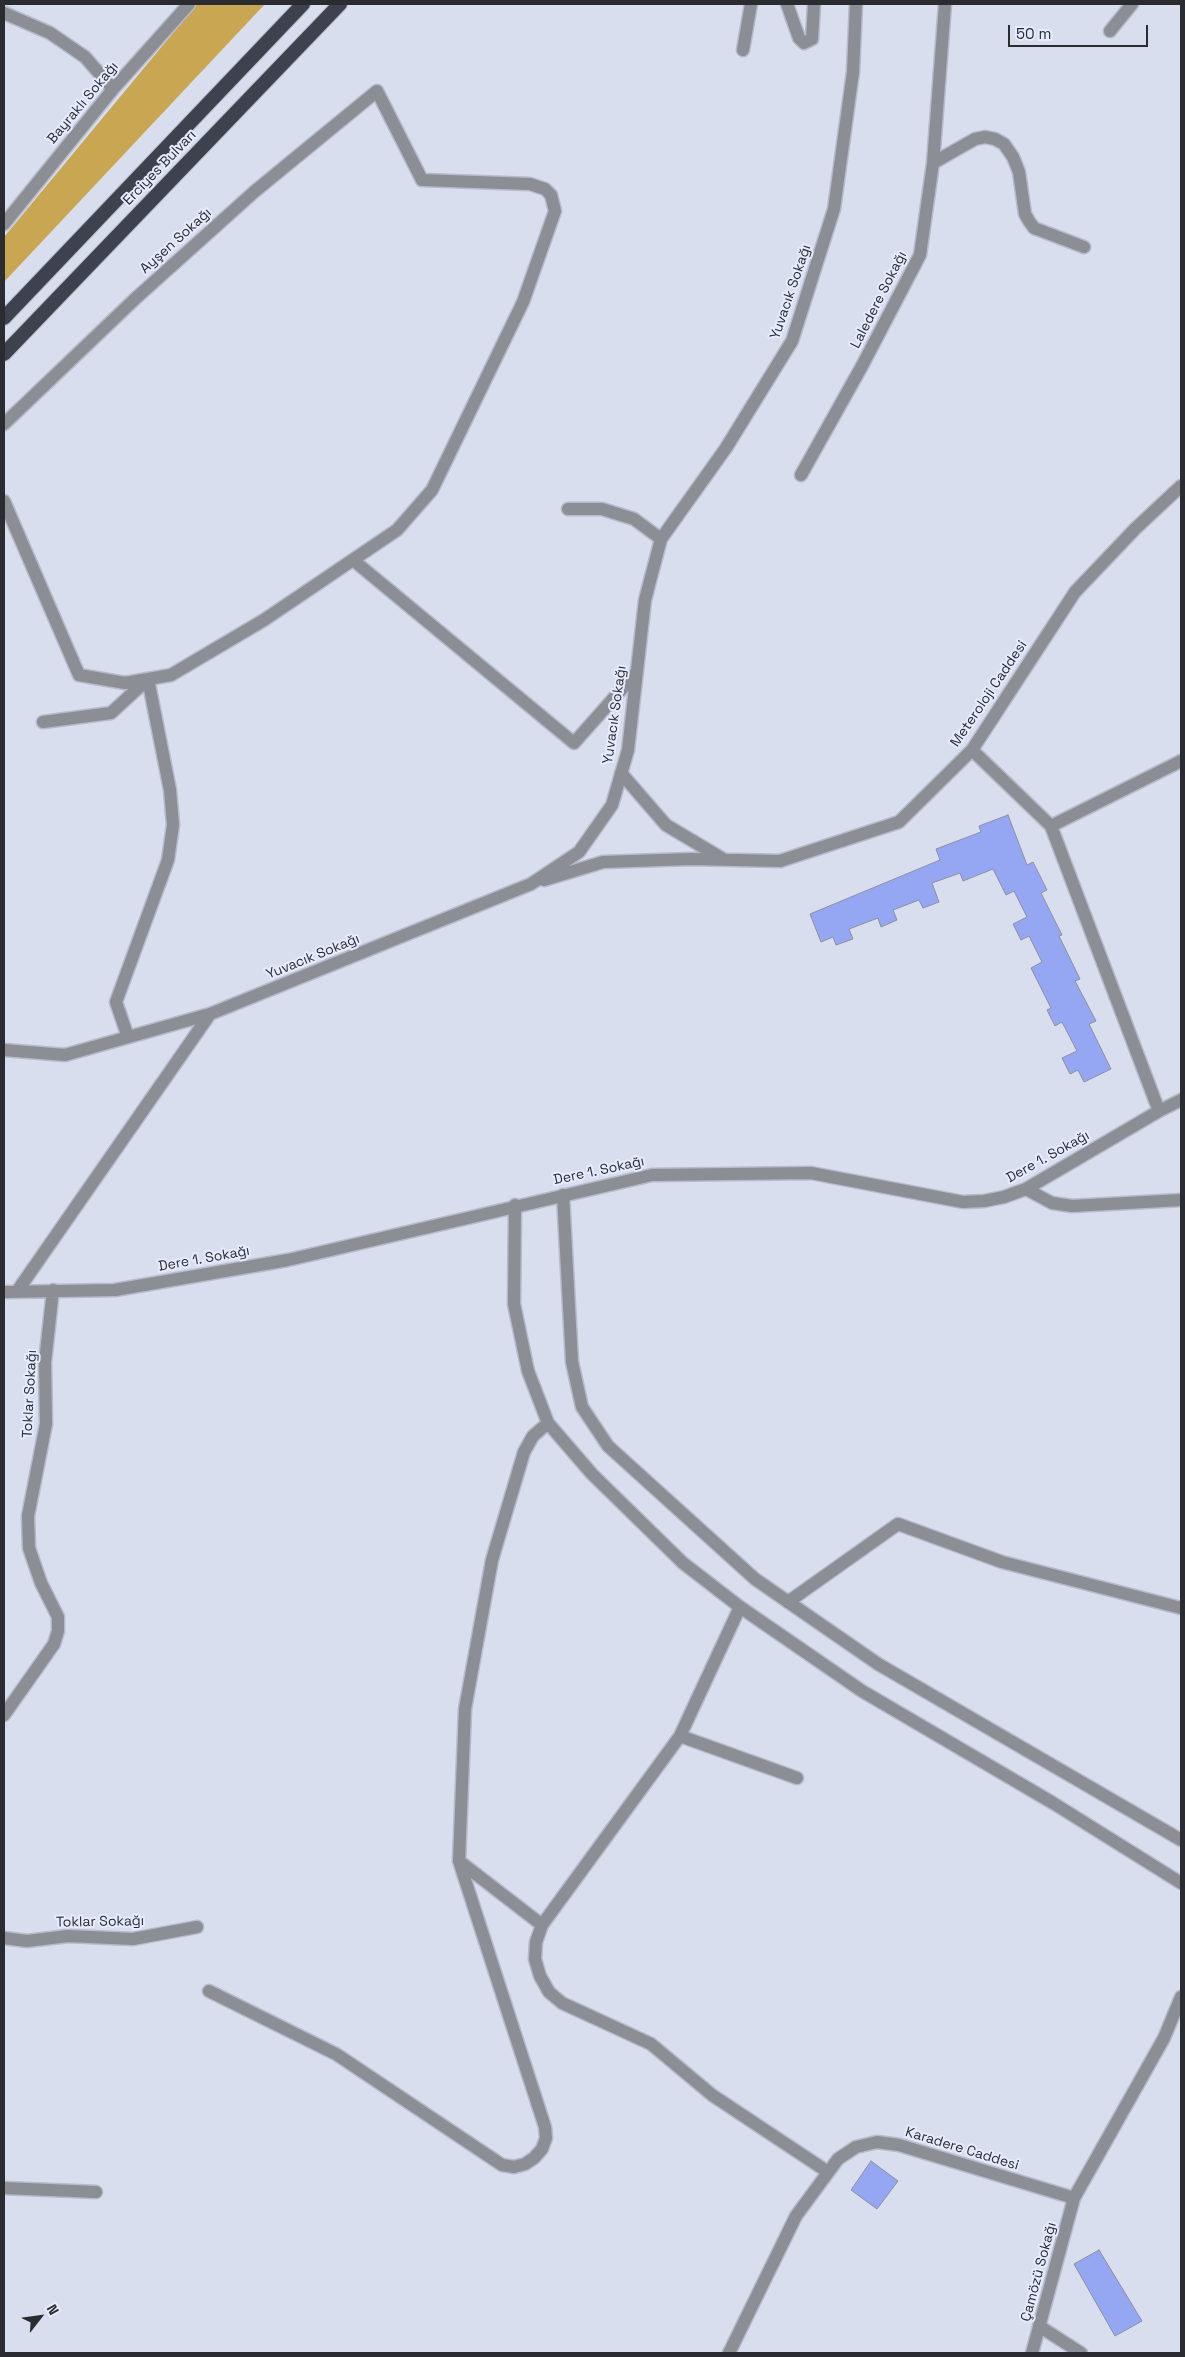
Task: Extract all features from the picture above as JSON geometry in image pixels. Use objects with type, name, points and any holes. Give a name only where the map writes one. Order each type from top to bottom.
[{"type":"highway","name":"Erciyes Bulvarı","points":[[4,318],[303,4]]},
{"type":"highway","name":"Erciyes Bulvarı","points":[[4,354],[340,4]]},
{"type":"street","name":"Bayraklı Sokağı","points":[[4,224],[113,89],[189,4]]},
{"type":"street","points":[[743,50],[751,4]]},
{"type":"street","points":[[787,4],[799,38],[804,43],[812,39],[814,4]]},
{"type":"street","name":"Yuvacık Sokağı","points":[[4,1050],[64,1055],[210,1014],[532,884],[579,852],[612,806],[628,750],[645,600],[661,539],[726,448],[792,342],[834,209],[853,72],[856,4]]},
{"type":"street","name":"Laledere Sokağı","points":[[801,475],[862,366],[920,254],[933,162],[946,4]]},
{"type":"street","points":[[1110,31],[1132,4]]},
{"type":"street","points":[[4,13],[50,33],[85,57],[113,89]]},
{"type":"street","name":"Ayşen Sokağı","points":[[4,424],[26,401],[158,278],[254,192],[377,91],[422,180],[538,185],[551,195],[554,211],[523,302],[432,490],[397,530],[353,560]]},
{"type":"street","points":[[933,162],[976,139],[990,138],[1004,144],[1014,157],[1019,172],[1025,214],[1029,222],[1034,228],[1084,247]]},
{"type":"street","name":"Meteroloji Caddesi","points":[[532,884],[603,862],[780,861],[899,822],[972,750],[1075,592],[1135,529],[1181,486]]},
{"type":"street","points":[[4,501],[79,675],[125,683],[171,675],[264,620],[353,560],[574,743],[636,673]]},
{"type":"street","points":[[568,509],[602,509],[634,520],[661,539]]},
{"type":"street","points":[[43,722],[112,714],[148,679]]},
{"type":"street","points":[[128,1037],[116,1002],[168,860],[173,825],[170,790],[148,679]]},
{"type":"street","points":[[972,750],[1051,826],[1159,1111]]},
{"type":"street","points":[[1051,826],[1181,761]]},
{"type":"street","points":[[621,773],[666,825],[724,860]]},
{"type":"street","points":[[18,1290],[210,1014]]},
{"type":"street","name":"Dere 1. Sokağı","points":[[4,1292],[18,1290],[114,1290],[288,1260],[652,1174],[812,1172],[963,1202],[984,1201],[1004,1197],[1026,1189],[1181,1100]]},
{"type":"street","points":[[1026,1189],[1052,1203],[1072,1206],[1181,1200]]},
{"type":"street","points":[[563,1195],[572,1362],[582,1407],[608,1446],[755,1579],[878,1664],[1181,1840]]},
{"type":"street","points":[[515,1206],[514,1304],[528,1371],[548,1423],[592,1474],[683,1563],[740,1607],[862,1691],[1053,1803],[1181,1883]]},
{"type":"street","name":"Toklar Sokağı","points":[[4,1715],[54,1644],[58,1631],[58,1617],[41,1583],[29,1548],[28,1516],[46,1424],[45,1362],[53,1290]]},
{"type":"street","points":[[209,1991],[336,2054],[502,2165],[514,2166],[525,2164],[542,2149],[546,2138],[545,2127],[458,1861],[465,1709],[492,1560],[524,1452],[533,1436],[548,1423]]},
{"type":"street","points":[[788,1602],[898,1524],[1002,1562],[1181,1608]]},
{"type":"street","points":[[740,1607],[680,1736],[542,1925],[536,1942],[535,1959],[540,1976],[549,1992],[562,2003],[651,2044],[712,2095],[828,2172]]},
{"type":"street","points":[[680,1736],[798,1778]]},
{"type":"street","points":[[458,1861],[542,1925]]},
{"type":"street","name":"Toklar Sokağı","points":[[4,1938],[27,1941],[68,1936],[133,1939],[197,1927]]},
{"type":"street","points":[[1074,2198],[1164,2038],[1181,1997]]},
{"type":"street","name":"Karadere Caddesi","points":[[728,2353],[796,2216],[838,2159],[856,2147],[877,2142],[899,2145],[1074,2198]]},
{"type":"street","points":[[4,2188],[96,2192]]},
{"type":"street","name":"Çamözü Sokağı","points":[[1032,2353],[1074,2198]]},
{"type":"street","points":[[1039,2326],[1081,2353]]},
{"type":"shaded area","points":[[197,4],[265,4],[4,282],[4,237]]},
{"type":"building","points":[[1008,815],[1027,865],[1033,862],[1047,890],[1041,893],[1062,935],[1059,936],[1080,979],[1075,981],[1096,1021],[1089,1024],[1111,1069],[1084,1082],[1078,1070],[1070,1074],[1062,1058],[1077,1051],[1062,1022],[1055,1026],[1047,1010],[1051,1008],[1031,968],[1042,962],[1029,936],[1021,940],[1013,924],[1027,917],[1014,891],[1006,895],[993,869],[963,881],[960,873],[932,883],[939,902],[923,908],[919,900],[893,910],[897,920],[881,927],[878,918],[849,929],[853,939],[836,945],[833,937],[821,942],[810,914],[940,860],[936,849],[981,832],[979,826]]},
{"type":"building","points":[[871,2161],[898,2181],[877,2209],[851,2190]]},
{"type":"building","points":[[1099,2250],[1142,2321],[1115,2336],[1074,2264]]}]
